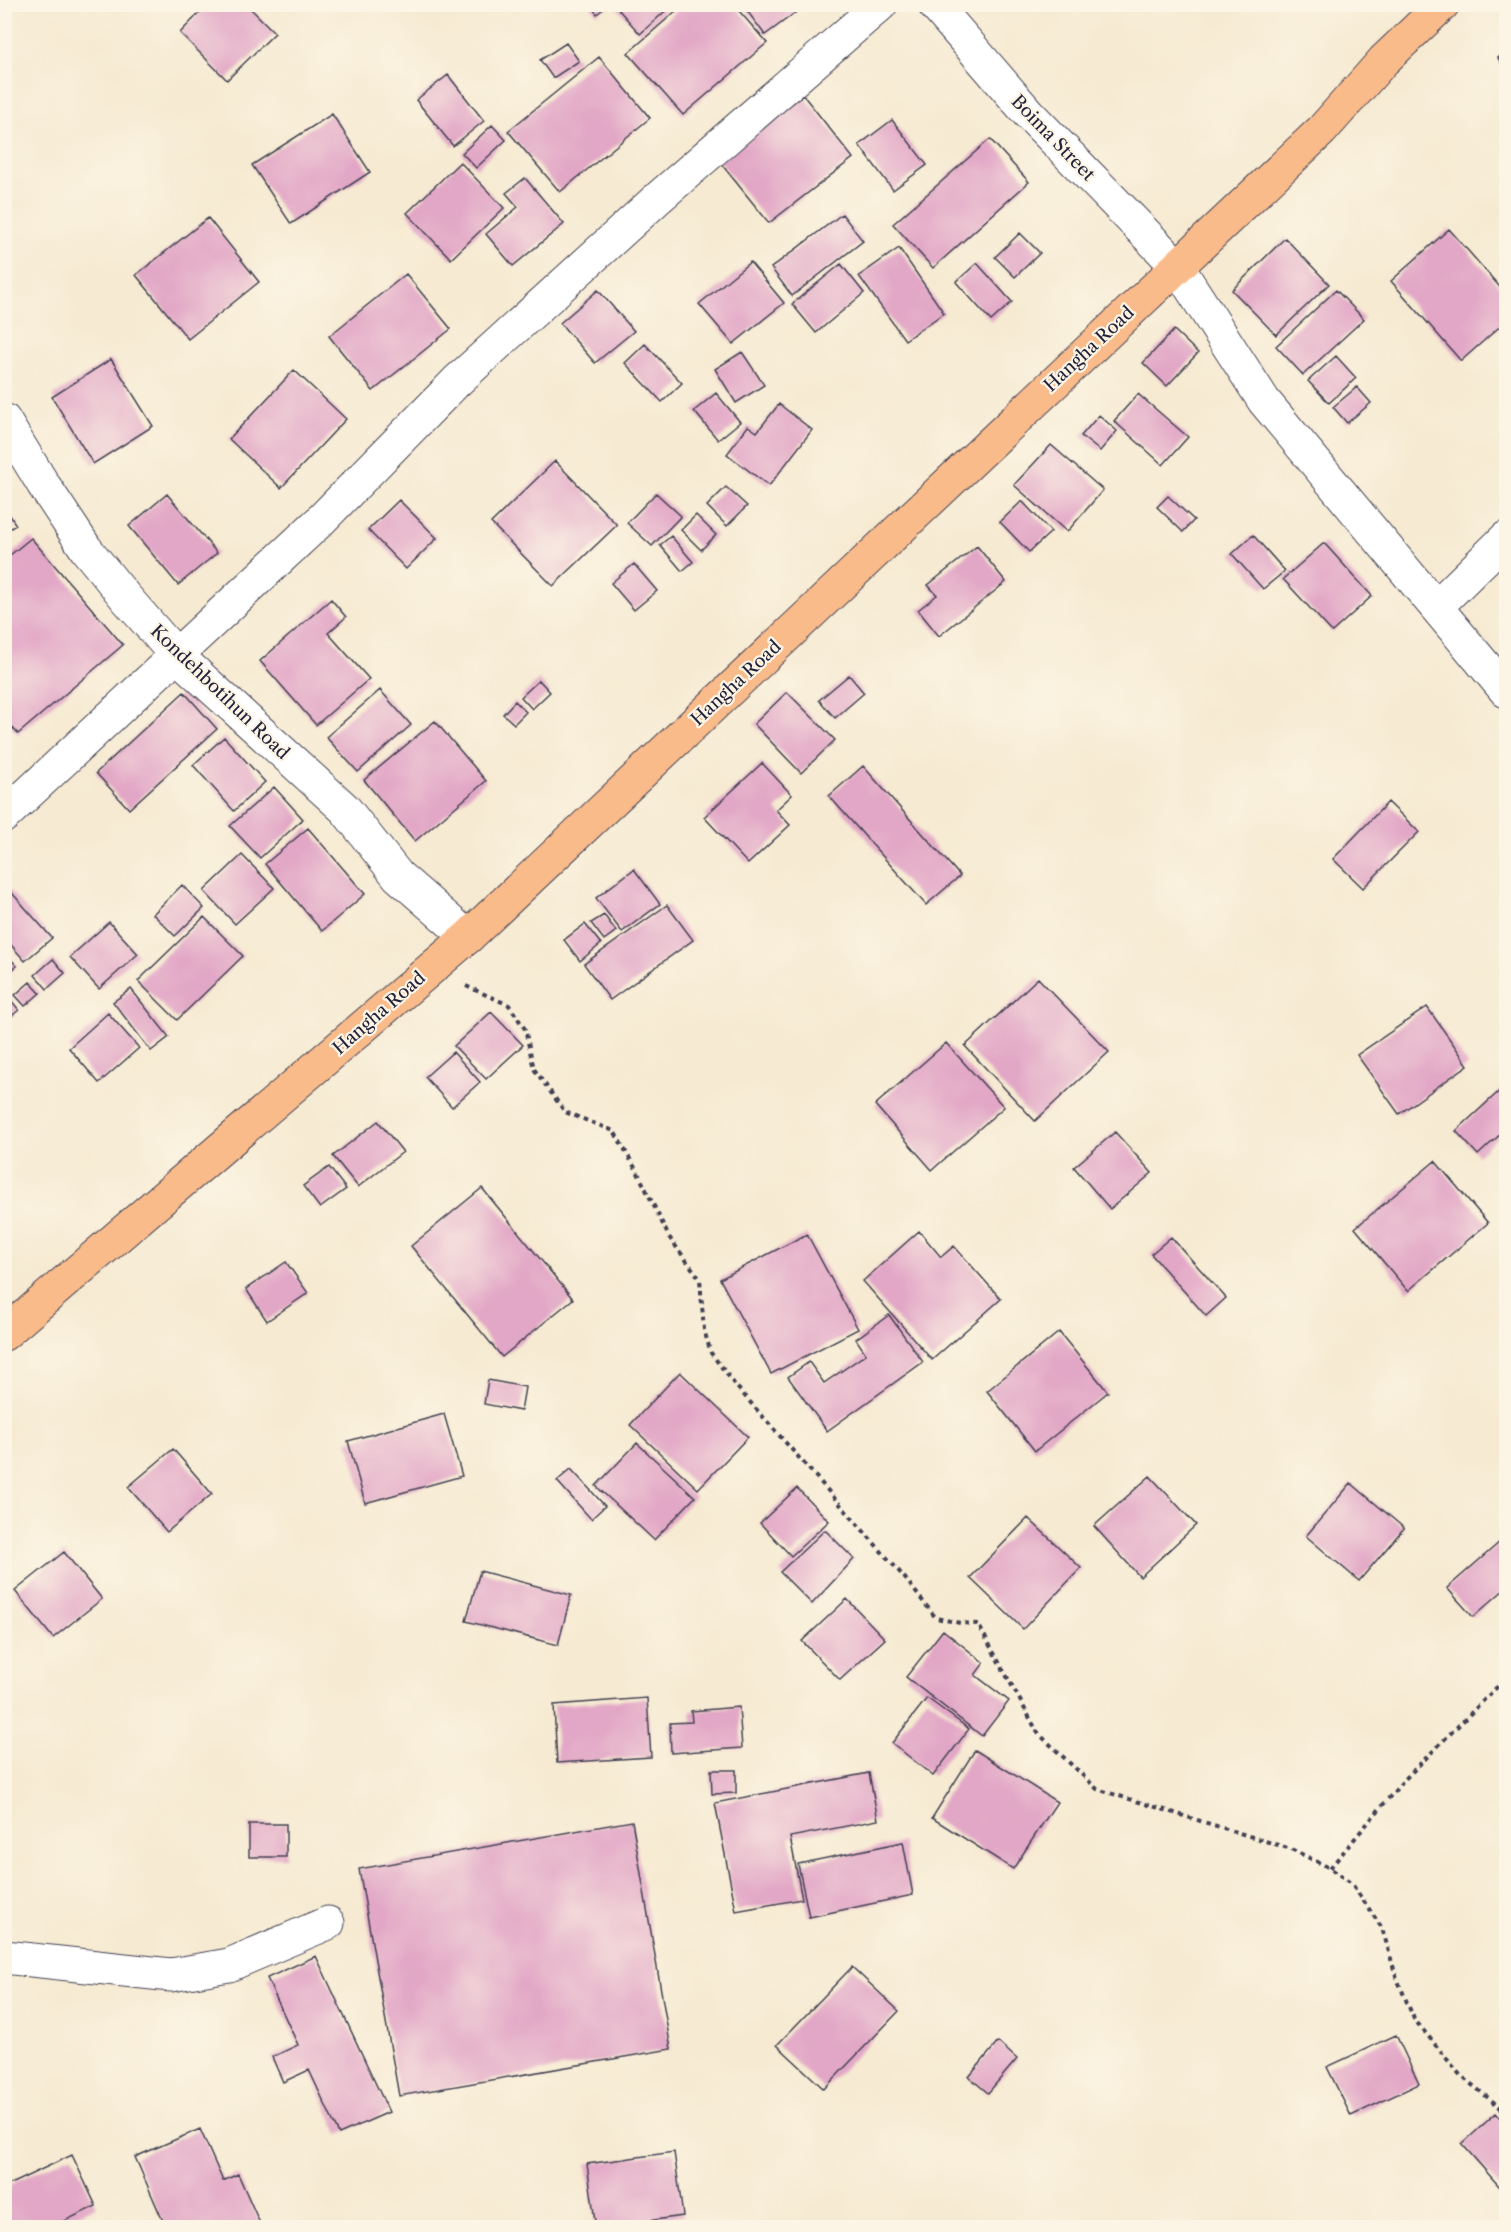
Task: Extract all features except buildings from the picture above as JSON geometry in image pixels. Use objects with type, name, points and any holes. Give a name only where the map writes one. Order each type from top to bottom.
[{"type":"highway","name":"Hangha Road","points":[[4,1334],[468,937],[1322,129],[1384,60],[1443,4]]},
{"type":"street","points":[[4,816],[319,522],[457,381],[657,199],[881,4]]},
{"type":"street","name":"Boima Street","points":[[934,4],[1028,113],[1177,266],[1264,401],[1506,691]]},
{"type":"street","name":"Kondehbotihun Road","points":[[4,420],[86,549],[176,655],[345,809],[398,876],[468,937]]},
{"type":"street","points":[[1437,606],[1506,538]]},
{"type":"street","points":[[4,1957],[171,1975],[229,1965],[328,1923]]},
{"type":"path","points":[[429,970],[509,1005],[525,1029],[534,1070],[565,1112],[614,1131],[638,1173],[669,1237],[700,1279],[704,1330],[711,1353],[735,1384],[904,1577],[936,1618],[978,1624],[1038,1733],[1097,1788],[1291,1849],[1330,1868],[1352,1884],[1382,1928],[1396,1977],[1414,2019],[1461,2076],[1506,2112]]},
{"type":"path","points":[[1330,1868],[1403,1781],[1506,1678]]}]
